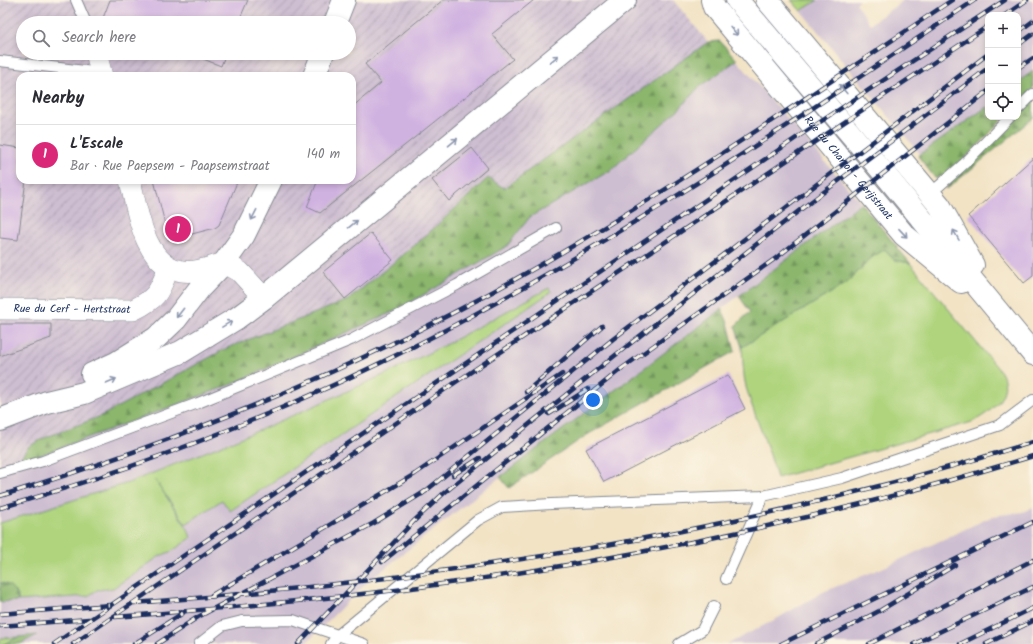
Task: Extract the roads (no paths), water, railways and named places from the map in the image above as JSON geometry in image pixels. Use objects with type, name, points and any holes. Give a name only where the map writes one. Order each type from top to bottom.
[{"type":"main road","points":[[338,16],[344,0]]},
{"type":"main road","points":[[0,420],[47,402],[84,393],[180,352],[237,318],[264,298],[625,0]]},
{"type":"main road","name":"Rue du Charroi - Gerijstraat","points":[[712,0],[714,7],[904,235],[1003,318]]},
{"type":"main road","name":"Rue du Charroi - Gerijstraat","points":[[737,0],[883,172],[1033,354]]},
{"type":"main road","name":"Rue du Charroi - Gerijstraat","points":[[767,0],[940,206],[1003,318]]},
{"type":"main road","points":[[316,72],[320,60]]},
{"type":"main road","points":[[47,402],[75,382],[116,363],[156,338],[176,319],[199,290],[224,263],[244,235],[269,184]]},
{"type":"street","points":[[98,60],[101,72]]},
{"type":"street","points":[[131,184],[144,233],[153,254],[169,267],[181,271],[203,270],[224,263],[240,272],[264,298]]},
{"type":"street","name":"Rue du Cerf - Hertstraat","points":[[0,309],[133,310],[150,302],[159,291],[169,267]]},
{"type":"lane","points":[[76,0],[83,16]]},
{"type":"lane","points":[[0,62],[85,72]]},
{"type":"lane","points":[[1021,106],[1033,94]]},
{"type":"lane","points":[[930,194],[966,163],[1007,120]]},
{"type":"lane","points":[[0,473],[43,461],[198,403],[351,340],[457,285],[556,228]]},
{"type":"lane","points":[[331,644],[338,635],[478,520],[502,507],[763,496],[842,478],[1000,425],[1033,400]]},
{"type":"lane","points":[[726,579],[763,496]]},
{"type":"lane","points":[[679,644],[702,630],[714,606]]},
{"type":"lane","points":[[199,644],[222,626],[242,621],[293,620],[364,644]]},
{"type":"railway","points":[[0,496],[137,451],[204,426],[336,370],[465,307],[528,272],[690,174],[952,0]]},
{"type":"railway","points":[[0,508],[123,469],[244,424],[362,372],[420,343],[541,277],[667,202],[975,0]]},
{"type":"railway","points":[[54,644],[802,134],[1005,0]]},
{"type":"railway","points":[[1009,12],[1027,0]]},
{"type":"railway","points":[[1021,30],[1033,21]]},
{"type":"railway","points":[[73,644],[456,382],[985,28]]},
{"type":"railway","points":[[1021,43],[1033,34]]},
{"type":"railway","points":[[422,494],[613,339],[985,56]]},
{"type":"railway","points":[[1021,66],[1033,58]]},
{"type":"railway","points":[[298,644],[413,522],[444,493],[603,365],[800,210],[985,70]]},
{"type":"railway","points":[[382,562],[621,369],[776,258],[985,93]]},
{"type":"railway","points":[[526,392],[602,326]]},
{"type":"railway","points":[[212,595],[415,474],[562,374]]},
{"type":"railway","points":[[549,414],[588,389]]},
{"type":"railway","points":[[134,603],[362,581],[475,566],[588,548],[700,527],[812,503],[923,474],[1033,442]]},
{"type":"railway","points":[[115,617],[319,599],[442,584],[592,561],[740,532],[814,515],[887,497],[1033,456]]},
{"type":"railway","points":[[453,475],[480,458]]},
{"type":"railway","points":[[157,644],[198,617],[374,523],[426,491]]},
{"type":"railway","points":[[781,644],[1033,522]]},
{"type":"railway","points":[[869,644],[1033,560]]},
{"type":"railway","points":[[816,644],[881,610],[955,565]]},
{"type":"railway","points":[[914,644],[1033,587]]},
{"type":"railway","points":[[0,614],[110,605]]},
{"type":"railway","points":[[960,644],[1033,608]]},
{"type":"railway","points":[[134,644],[183,613]]},
{"type":"railway","points":[[0,626],[89,619]]},
{"type":"railway","points":[[986,644],[1033,621]]},
{"type":"place","name":"L'Escale","points":[[178,229]]}]
